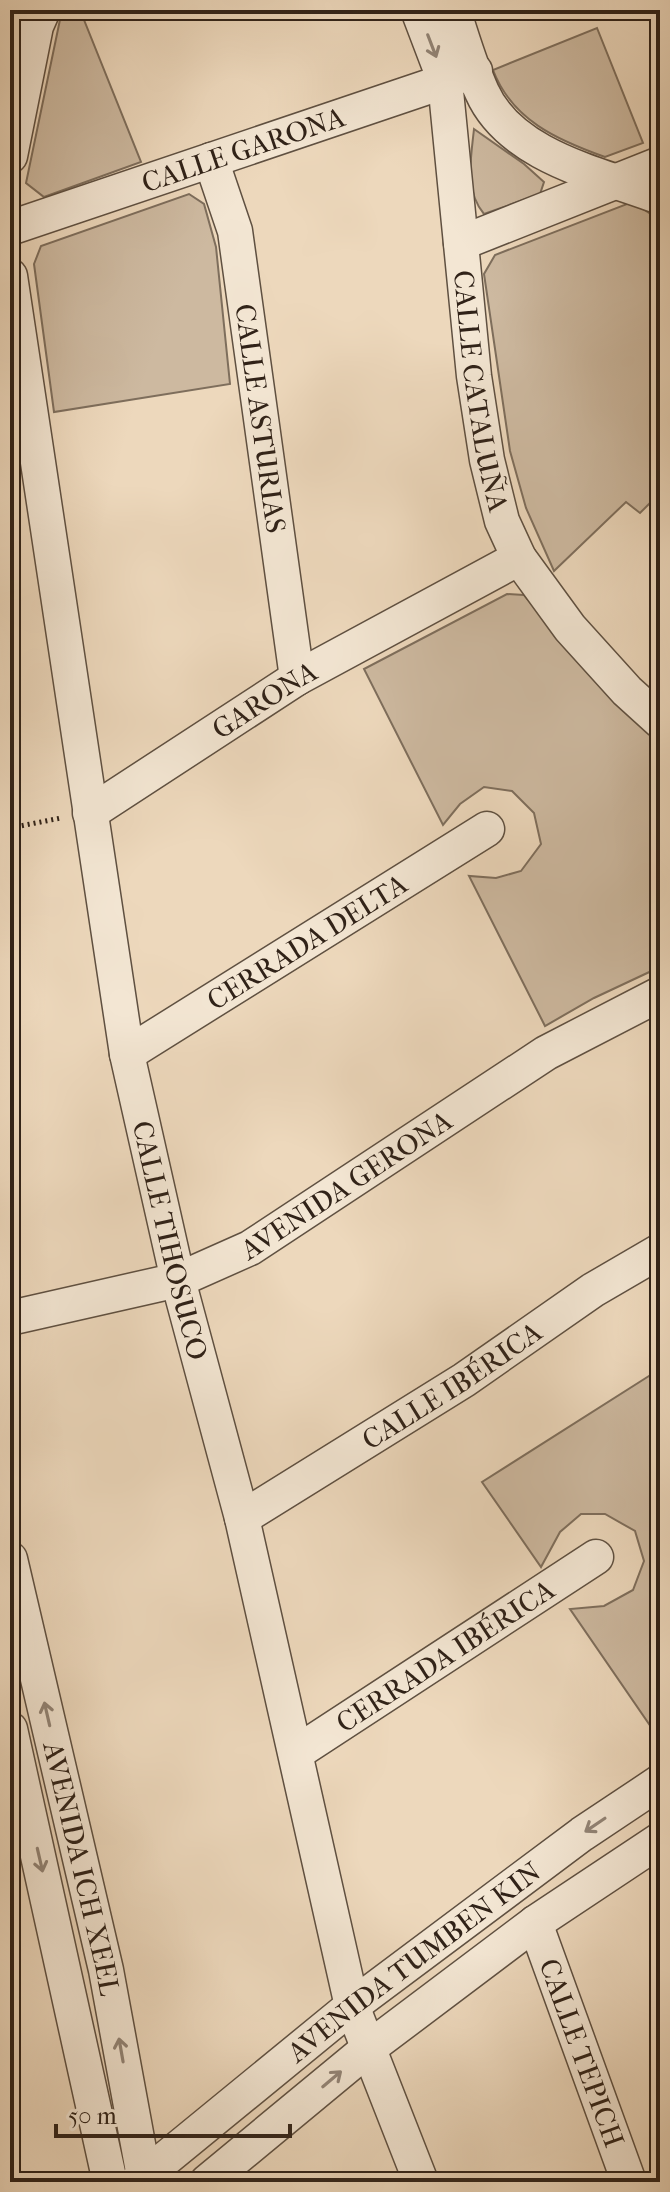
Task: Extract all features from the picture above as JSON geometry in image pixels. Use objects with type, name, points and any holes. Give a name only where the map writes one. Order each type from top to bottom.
[{"type":"street","points":[[10,156],[36,26],[43,10]]},
{"type":"street","name":"CALLE CATALUÑA","points":[[418,10],[460,76],[461,243],[474,376],[487,460],[502,521],[519,558],[570,628],[627,691],[660,721]]},
{"type":"street","points":[[453,10],[460,76],[483,94],[505,127],[557,160],[660,197]]},
{"type":"street","name":"CALLE GARONA","points":[[10,228],[460,76]]},
{"type":"street","name":"CALLE ASTURIAS","points":[[211,160],[235,231],[297,678]]},
{"type":"street","points":[[461,243],[660,164]]},
{"type":"street","name":"CALLE TIHOSUCO","points":[[10,276],[127,1054],[178,1280],[242,1518],[352,2006],[421,2182]]},
{"type":"street","name":"GARONA","points":[[90,813],[297,678],[519,558]]},
{"type":"street","name":"CERRADA DELTA","points":[[127,1054],[487,829]]},
{"type":"street","name":"AVENIDA GERONA","points":[[10,1318],[178,1280],[250,1248],[546,1053],[660,994]]},
{"type":"street","name":"CALLE IBÉRICA","points":[[242,1518],[464,1380],[593,1290],[660,1251]]},
{"type":"street","name":"CERRADA IBÉRICA","points":[[296,1753],[596,1557]]},
{"type":"street","name":"AVENIDA ICH XEEL","points":[[10,1559],[106,1970],[134,2180]]},
{"type":"street","points":[[10,1729],[134,2180]]},
{"type":"street","name":"AVENIDA TUMBEN KIN","points":[[134,2180],[352,2006],[582,1834],[660,1782]]},
{"type":"street","name":"AVENIDA TUMBEN KIN","points":[[207,2182],[369,2048],[535,1923],[660,1840]]},
{"type":"street","name":"CALLE TEPICH","points":[[535,1923],[629,2182]]},
{"type":"path","points":[[10,828],[90,813]]},
{"type":"shaded area","points":[[62,10],[80,10],[141,162],[44,197],[26,183]]},
{"type":"shaded area","points":[[597,28],[643,143],[605,157],[538,126],[512,102],[493,70]]},
{"type":"shaded area","points":[[474,129],[544,182],[540,194],[484,214],[471,184]]},
{"type":"shaded area","points":[[189,194],[204,204],[216,247],[230,384],[54,412],[34,264],[41,246]]},
{"type":"shaded area","points":[[632,202],[660,220],[660,493],[640,513],[626,502],[554,571],[526,508],[510,451],[484,274],[495,255]]},
{"type":"shaded area","points":[[507,594],[524,595],[615,702],[660,743],[660,967],[594,998],[545,1026],[469,876],[496,878],[521,871],[541,844],[534,813],[512,791],[484,787],[460,804],[443,825],[364,669]]},
{"type":"shaded area","points":[[660,1369],[660,1740],[570,1609],[604,1606],[633,1590],[644,1561],[635,1531],[605,1514],[581,1514],[560,1532],[541,1567],[482,1482]]}]
